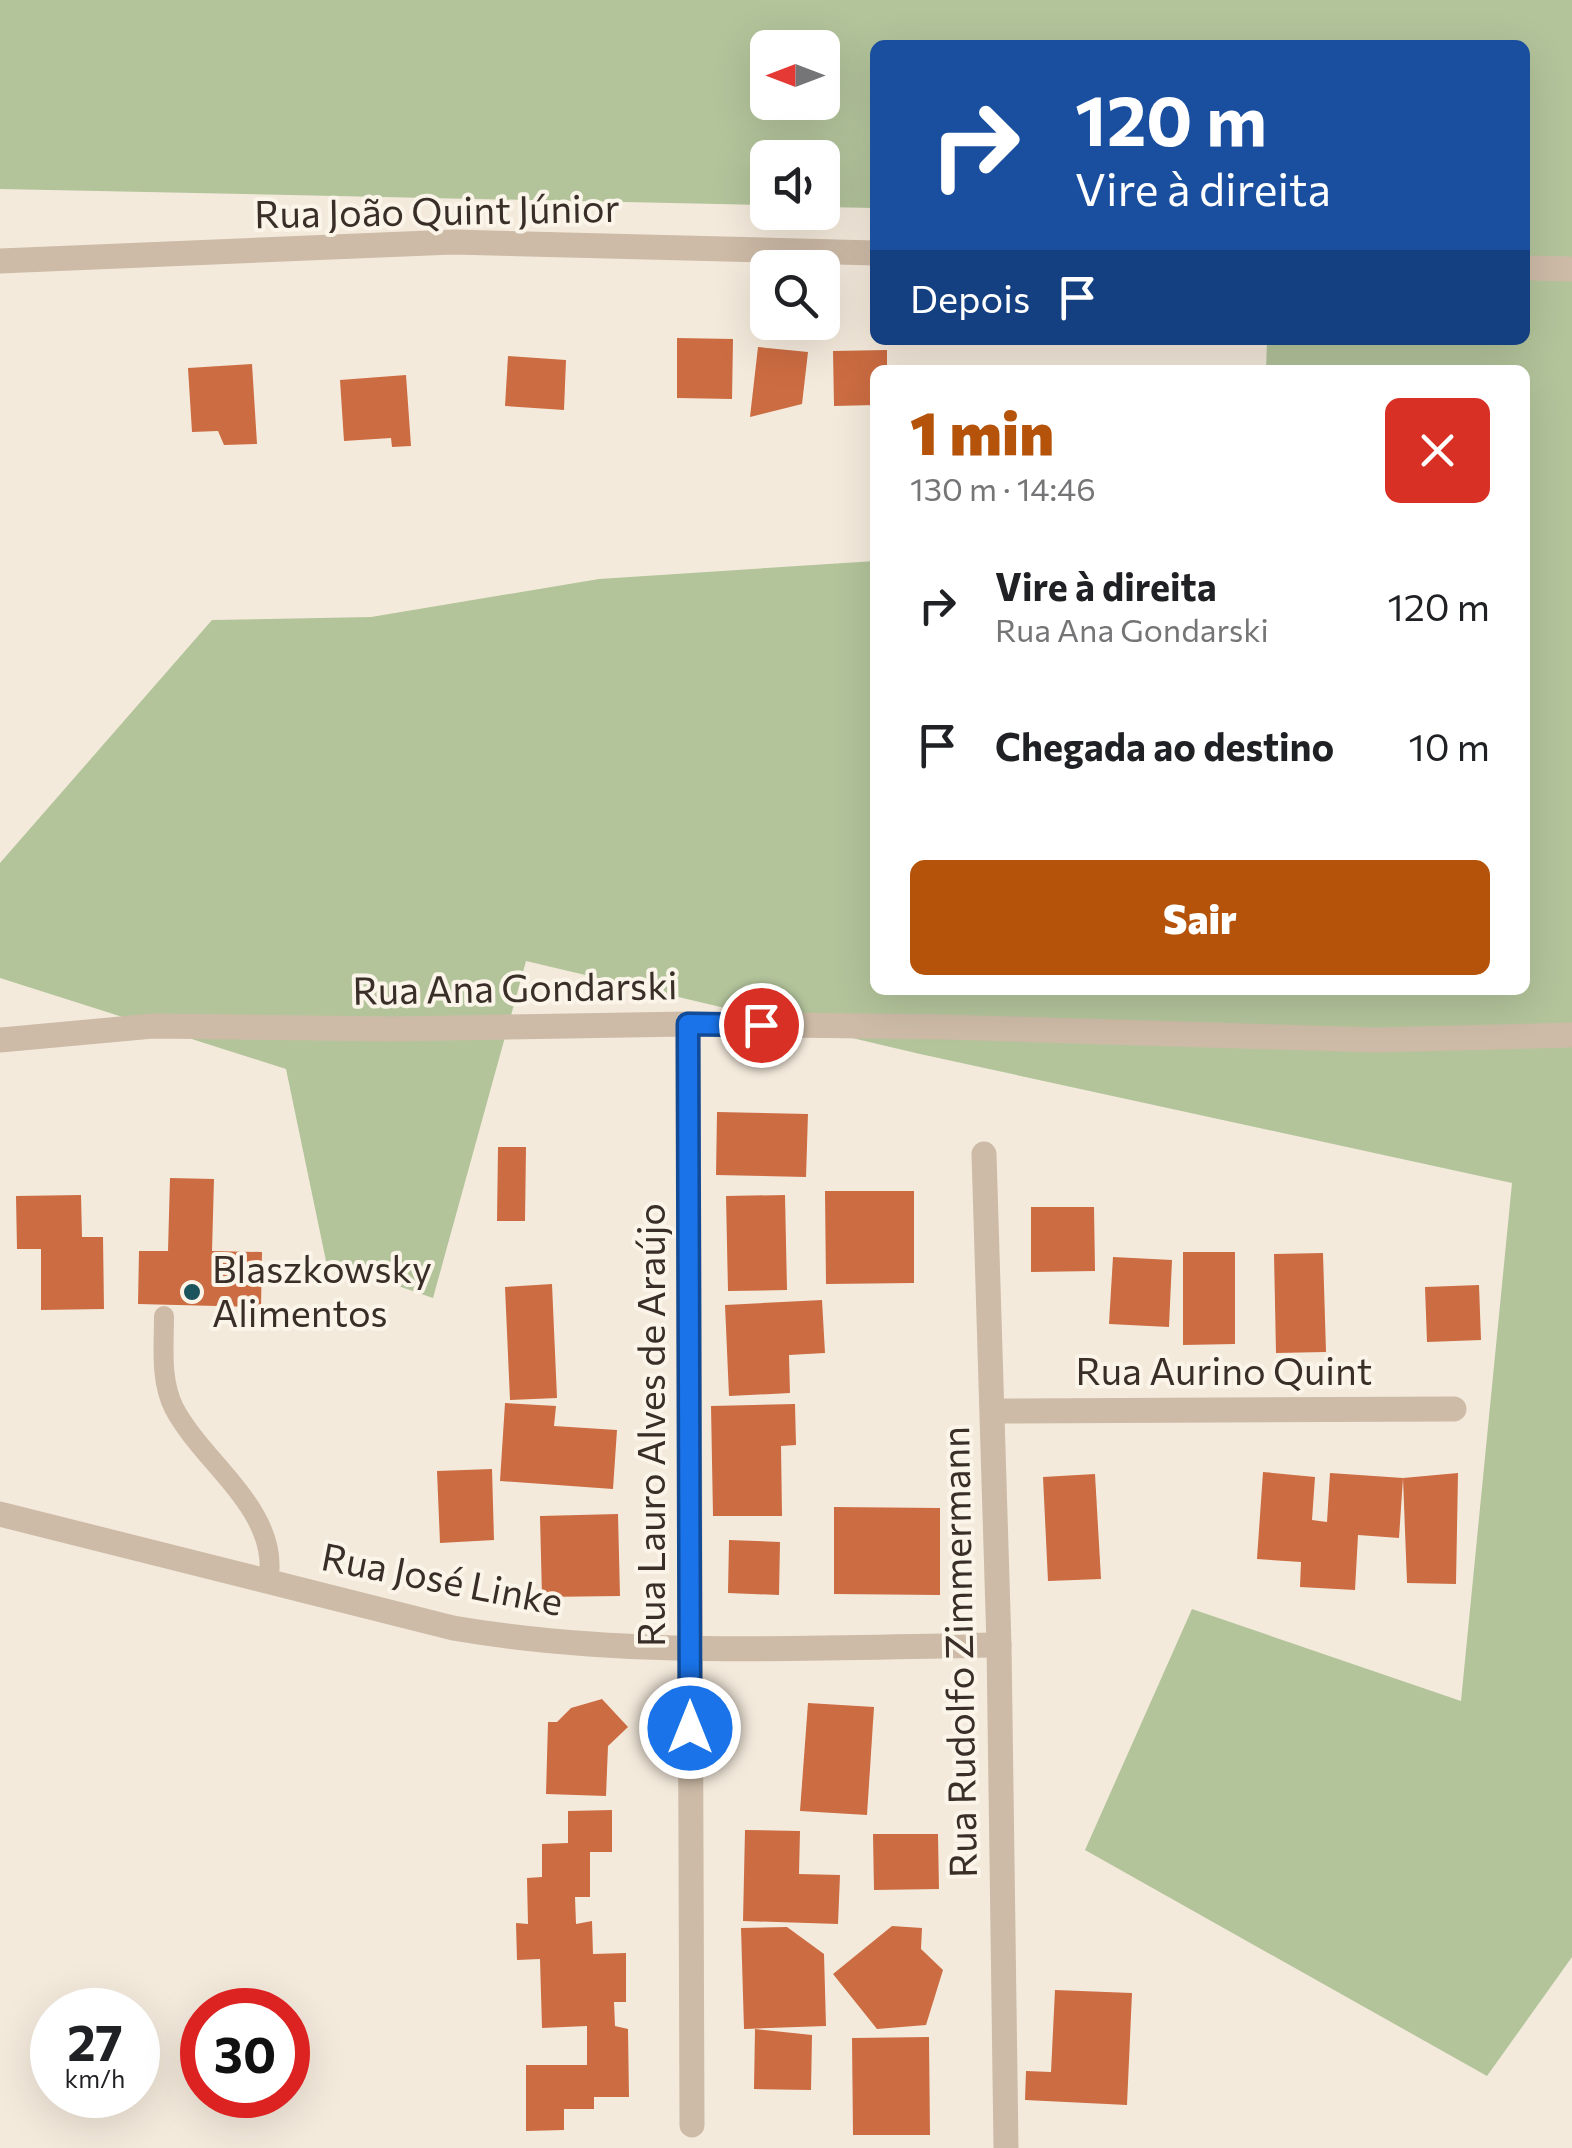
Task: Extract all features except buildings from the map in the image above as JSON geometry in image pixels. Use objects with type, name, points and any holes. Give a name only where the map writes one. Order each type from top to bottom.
[{"type":"street","name":"Rua João Quint Júnior","points":[[0,261],[453,242],[870,252]]},
{"type":"street","points":[[1530,268],[1572,270]]},
{"type":"street","name":"Rua Ana Gondarski","points":[[0,1040],[153,1026],[392,1030],[688,1024],[946,1027],[1375,1040],[1572,1035]]},
{"type":"street","name":"Rua Lauro Alves de Araújo","points":[[688,1024],[692,2125]]},
{"type":"street","name":"Rua Rudolfo Zimmermann","points":[[984,1154],[1000,1646],[1006,2148]]},
{"type":"street","name":"Rua Aurino Quint","points":[[994,1411],[1454,1409]]},
{"type":"street","name":"Rua José Linke","points":[[0,1514],[453,1628],[516,1639],[690,1648],[1000,1646]]},
{"type":"lane","points":[[164,1316],[164,1383],[189,1432],[260,1522],[272,1565],[268,1582]]},
{"type":"green space","points":[[0,0],[1572,0],[1572,1957],[1487,2076],[1085,1850],[1192,1609],[1461,1701],[1512,1183],[920,1054],[526,961],[433,1298],[326,1261],[286,1069],[0,978],[0,863],[212,620],[371,617],[599,579],[870,561],[870,995],[1530,995],[1530,365],[1266,365],[1267,345],[1530,345],[1530,40],[870,40],[870,208],[840,207],[840,140],[750,140],[750,205],[0,189]]},
{"type":"place","name":"Blaszkowsky Alimentos","points":[[192,1292]]},
{"type":"route","points":[[690,1728],[688,1024],[761,1025]]}]
